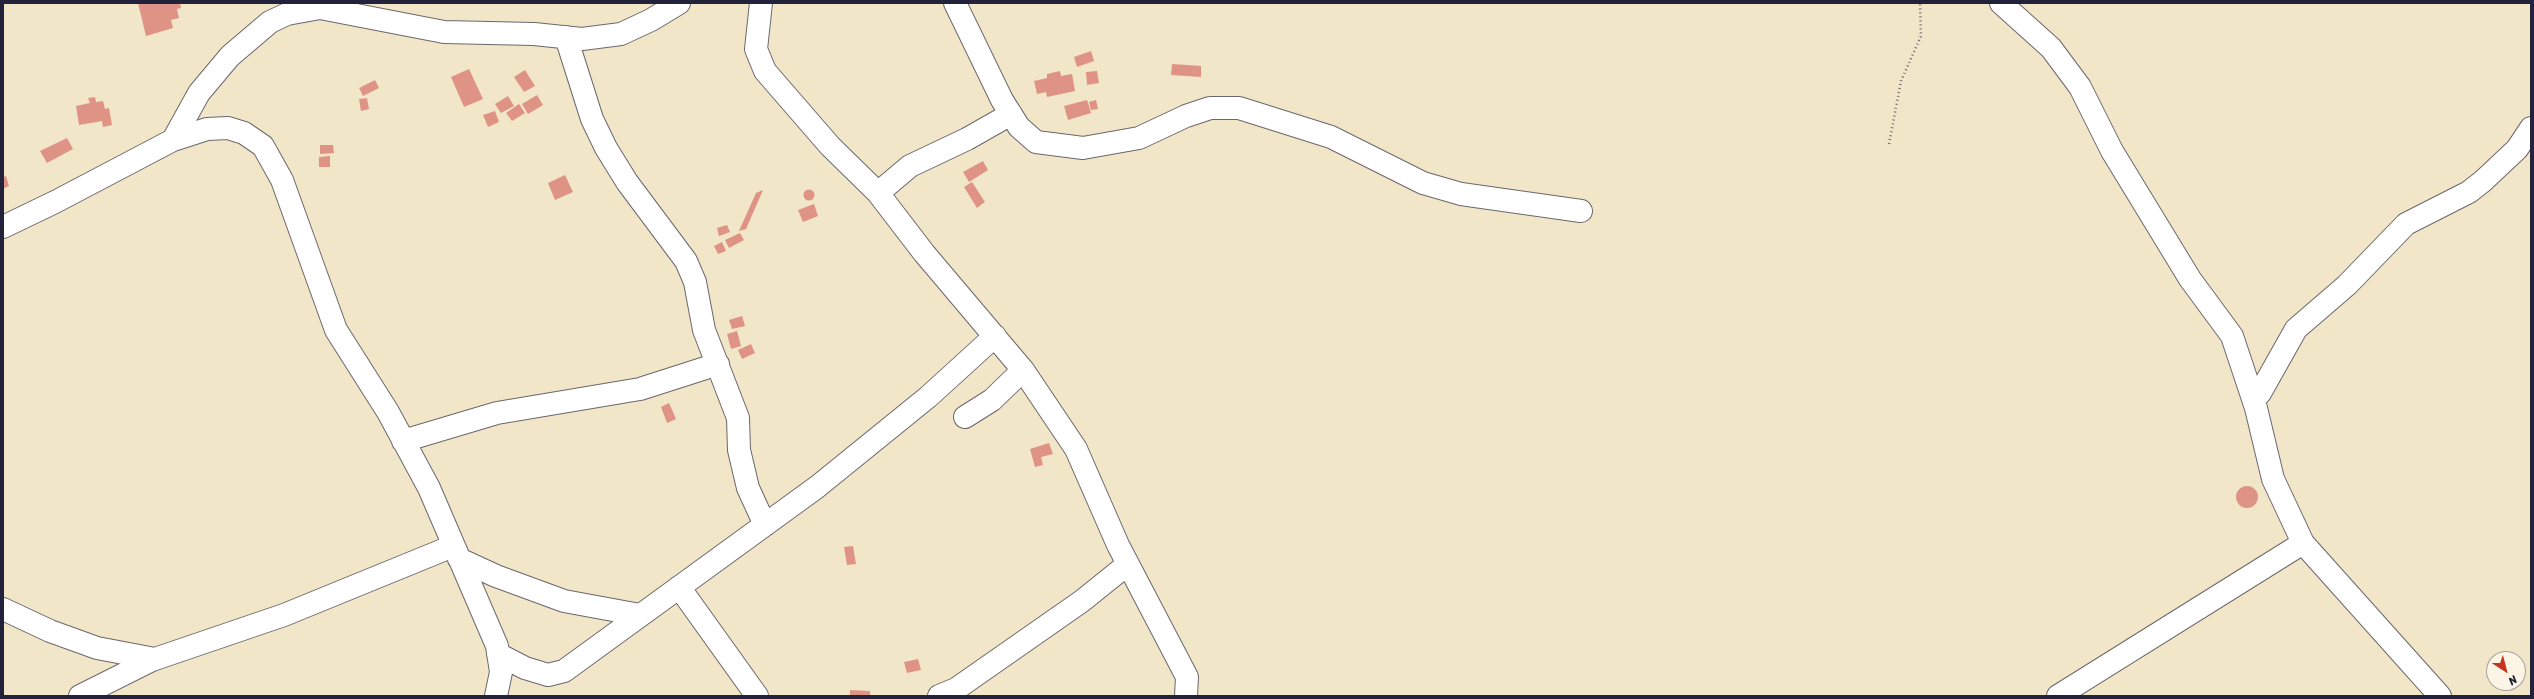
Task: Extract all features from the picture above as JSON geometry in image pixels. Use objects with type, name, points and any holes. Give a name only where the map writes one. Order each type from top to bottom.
[{"type":"street","points":[[173,140],[199,93],[230,56],[270,22],[287,14],[320,8],[444,32],[534,34],[582,39],[622,34],[679,3]]},
{"type":"street","points":[[761,3],[756,49],[765,71],[830,146],[878,193],[924,254],[1023,370],[1076,449],[1128,564],[1187,677],[1186,696]]},
{"type":"street","points":[[955,3],[1011,114],[1019,127],[1036,142],[1082,148],[1139,138],[1186,116],[1210,108],[1239,108],[1331,137],[1423,183],[1461,194],[1581,210]]},
{"type":"street","points":[[2002,3],[2051,48],[2080,87],[2112,151],[2190,279],[2232,336],[2256,408],[2273,480],[2303,543],[2440,696]]},
{"type":"street","points":[[566,37],[571,58],[592,119],[606,148],[627,182],[686,261],[695,282],[704,330],[738,418],[739,450],[748,488],[765,526]]},
{"type":"street","points":[[878,193],[910,166],[967,139],[1011,114]]},
{"type":"street","points":[[3,227],[55,202],[173,140],[207,129],[228,128],[244,133],[263,146],[282,180],[336,330],[403,440],[429,488],[497,646],[501,672],[496,696]]},
{"type":"street","points":[[2260,393],[2296,329],[2347,286],[2406,224],[2469,192],[2483,181],[2517,149],[2531,128]]},
{"type":"street","points":[[498,654],[524,668],[548,675],[564,671],[817,487],[928,397],[995,336]]},
{"type":"street","points":[[403,440],[497,413],[640,389],[718,364]]},
{"type":"street","points":[[965,417],[992,400],[1023,370]]},
{"type":"street","points":[[2058,696],[2303,543]]},
{"type":"street","points":[[92,693],[155,659],[284,615],[456,553],[503,579],[564,601],[640,615]]},
{"type":"street","points":[[939,696],[956,689],[1082,601],[1128,564]]},
{"type":"street","points":[[679,587],[757,696]]},
{"type":"street","points":[[3,609],[50,631],[97,648],[155,659]]},
{"type":"path","points":[[1889,144],[1901,81],[1921,36],[1920,3]]},
{"type":"building","points":[[138,3],[180,3],[181,8],[177,9],[179,18],[171,20],[173,28],[146,36]]},
{"type":"building","points":[[1091,51],[1094,61],[1077,67],[1074,57]]},
{"type":"building","points":[[1172,64],[1201,66],[1201,77],[1171,75]]},
{"type":"building","points":[[469,69],[483,99],[464,107],[451,77]]},
{"type":"building","points":[[525,70],[535,86],[524,92],[514,77]]},
{"type":"building","points":[[1060,71],[1061,76],[1072,74],[1075,91],[1047,97],[1046,92],[1037,94],[1034,81],[1047,78],[1047,74]]},
{"type":"building","points":[[1097,71],[1099,83],[1087,85],[1086,72]]},
{"type":"building","points":[[375,80],[379,88],[363,96],[359,88]]},
{"type":"building","points":[[537,95],[543,105],[528,114],[522,104]]},
{"type":"building","points":[[508,96],[514,106],[501,113],[495,104]]},
{"type":"building","points":[[95,97],[96,102],[103,101],[105,109],[109,108],[112,125],[103,127],[102,121],[79,125],[76,106],[90,103],[88,98]]},
{"type":"building","points":[[367,98],[369,109],[361,111],[359,99]]},
{"type":"building","points":[[1087,100],[1091,113],[1068,120],[1064,106]]},
{"type":"building","points":[[1096,100],[1098,109],[1091,110],[1089,102]]},
{"type":"building","points":[[519,104],[525,113],[512,121],[506,113]]},
{"type":"building","points":[[495,111],[499,122],[488,127],[483,115]]},
{"type":"building","points":[[67,138],[73,149],[47,163],[40,151]]},
{"type":"building","points":[[320,145],[333,145],[334,153],[320,154]]},
{"type":"building","points":[[330,156],[330,167],[319,167],[319,157]]},
{"type":"building","points":[[983,161],[988,170],[969,182],[963,172]]},
{"type":"building","points":[[565,175],[573,192],[555,200],[548,183]]},
{"type":"building","points":[[6,176],[9,186],[3,189],[3,177]]},
{"type":"building","points":[[972,182],[985,202],[977,208],[964,187]]},
{"type":"building","points":[[763,190],[746,229],[739,231],[756,193]]},
{"type":"building","points":[[807,190],[811,190],[813,191],[813,199],[807,200],[804,197],[804,193]]},
{"type":"building","points":[[814,204],[818,216],[803,222],[798,210]]},
{"type":"building","points":[[727,225],[730,232],[719,236],[717,228]]},
{"type":"building","points":[[740,233],[744,240],[729,248],[725,240]]},
{"type":"building","points":[[722,242],[726,251],[718,254],[714,246]]},
{"type":"building","points":[[742,316],[745,326],[732,329],[729,320]]},
{"type":"building","points":[[737,331],[741,346],[731,349],[727,334]]},
{"type":"building","points":[[751,344],[755,353],[742,359],[738,350]]},
{"type":"building","points":[[669,403],[676,419],[667,423],[661,407]]},
{"type":"building","points":[[1049,443],[1053,454],[1041,457],[1043,465],[1035,467],[1030,449]]},
{"type":"building","points":[[2247,486],[2255,489],[2258,497],[2255,505],[2247,508],[2239,505],[2236,497],[2239,489]]},
{"type":"building","points":[[853,546],[856,564],[847,565],[844,547]]},
{"type":"building","points":[[918,659],[921,670],[907,673],[904,662]]},
{"type":"building","points":[[850,690],[870,691],[870,696],[850,696]]}]
